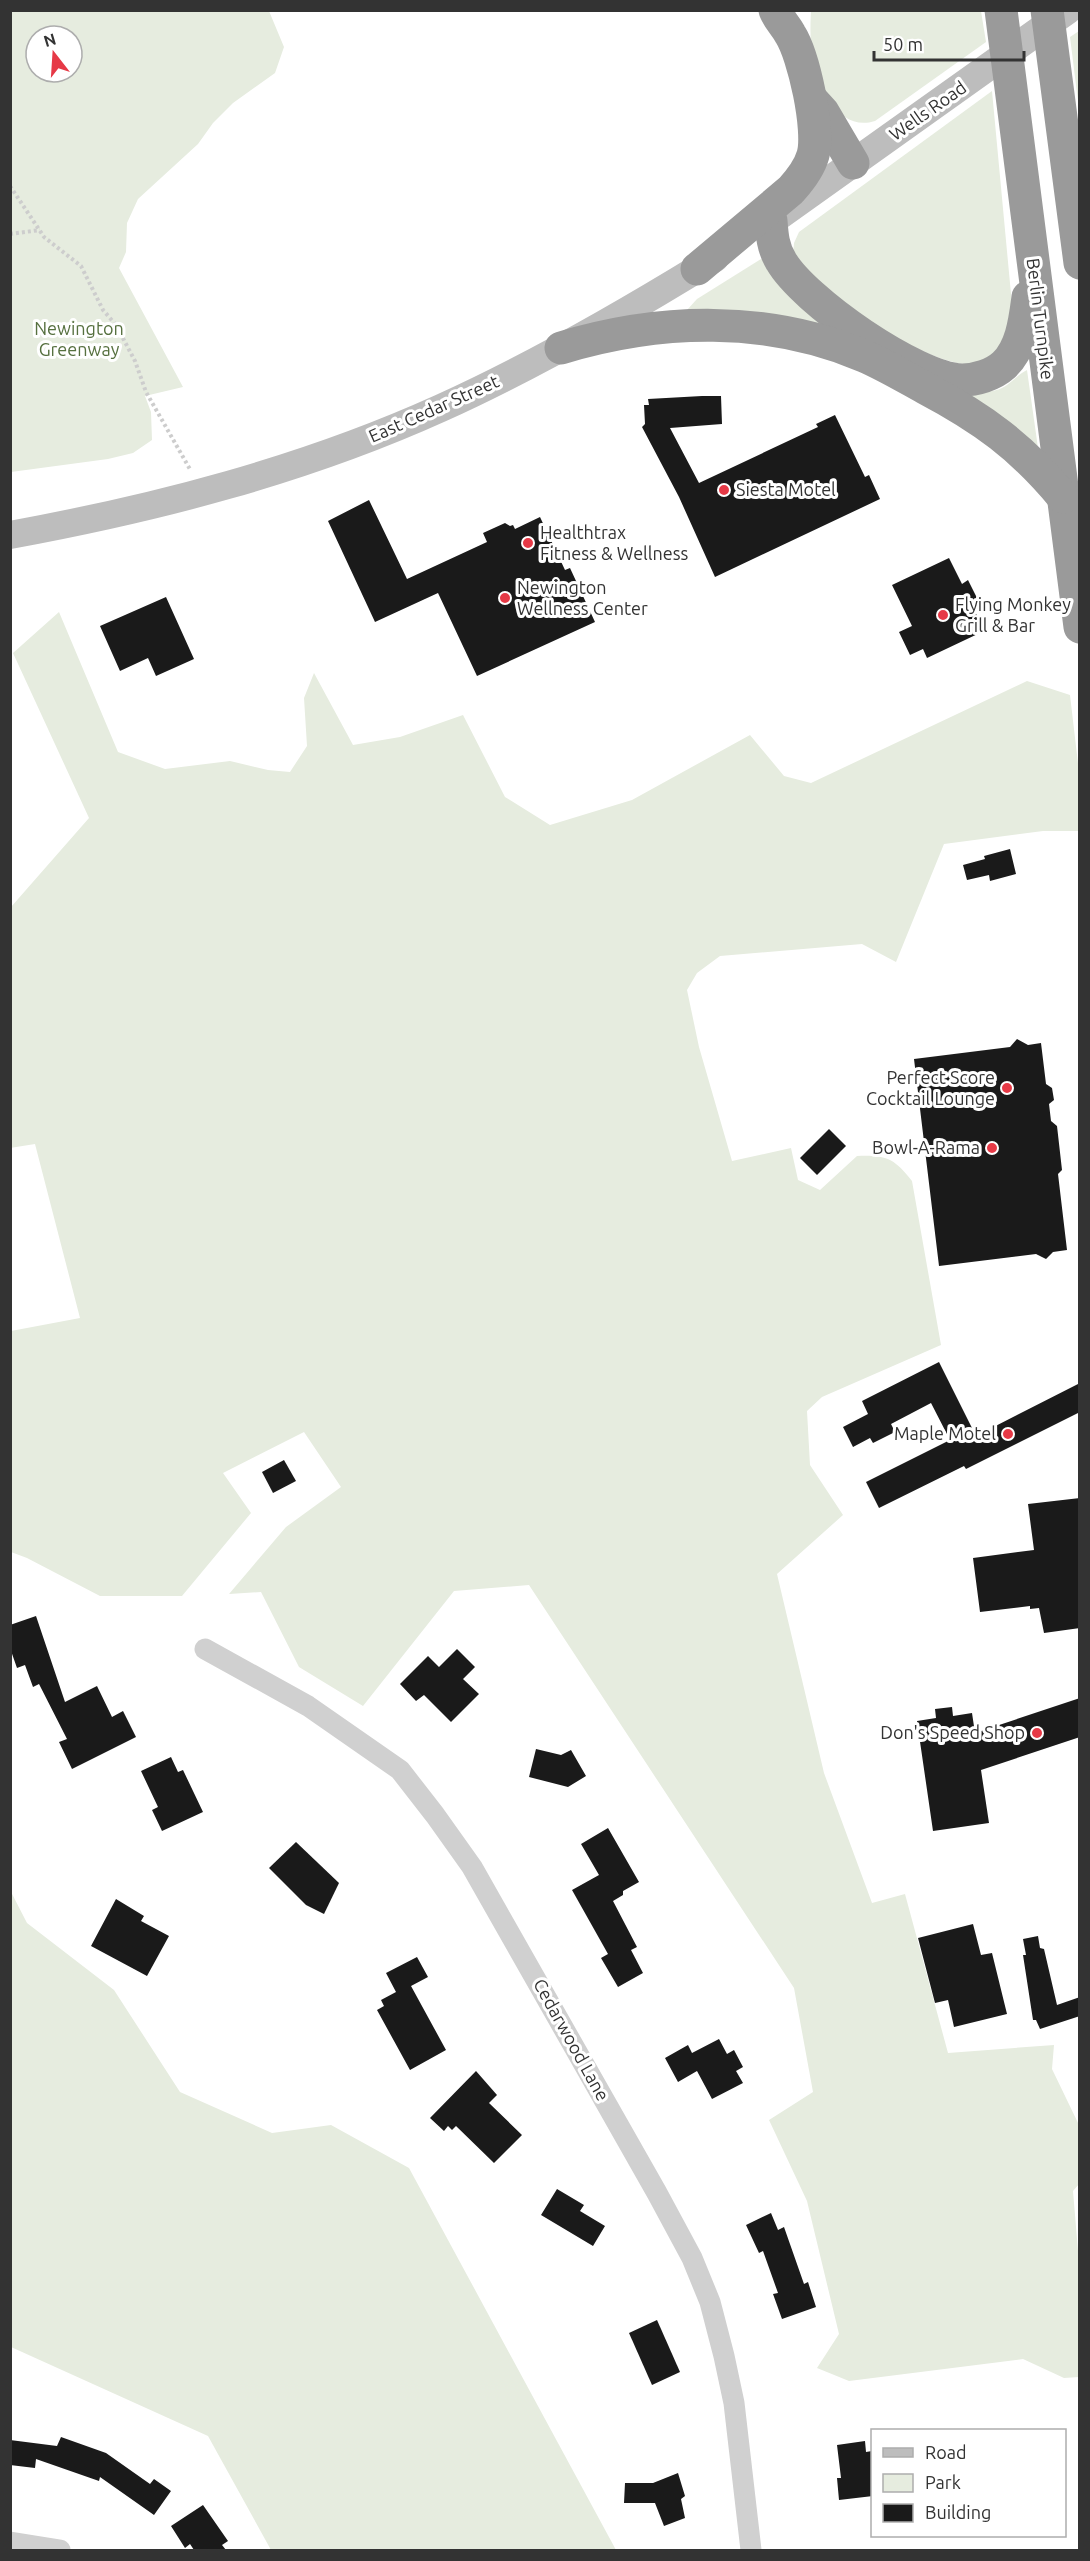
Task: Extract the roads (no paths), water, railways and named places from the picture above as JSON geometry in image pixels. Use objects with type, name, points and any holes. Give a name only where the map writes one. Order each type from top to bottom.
[{"type":"highway","points":[[1047,10],[1080,263]]},
{"type":"highway","name":"Berlin Turnpike","points":[[1002,17],[1080,627]]},
{"type":"highway","points":[[697,269],[764,214],[802,178],[813,156],[813,101],[788,19]]},
{"type":"highway","points":[[813,101],[823,112],[853,164]]},
{"type":"highway","points":[[771,221],[773,242],[780,260],[808,293],[1011,442],[1029,458],[1063,497]]},
{"type":"highway","points":[[561,348],[596,338],[656,327],[686,325],[747,327],[789,334],[837,346],[914,373],[960,380],[982,376],[1004,365],[1021,339],[1032,253]]},
{"type":"main road","name":"Wells Road","points":[[817,189],[1068,10]]},
{"type":"main road","name":"East Cedar Street","points":[[10,535],[110,515],[201,493],[310,459],[387,431],[454,402],[631,310],[817,189]]},
{"type":"street","name":"Cedarwood Lane","points":[[206,1649],[308,1706],[400,1770],[472,1867],[692,2258],[710,2302],[734,2403],[752,2550]]},
{"type":"street","points":[[10,2542],[60,2550]]},
{"type":"place","name":"Siesta Motel","points":[[724,490]]},
{"type":"place","name":"Healthtrax Fitness & Wellness","points":[[528,543]]},
{"type":"place","name":"Newington Wellness Center","points":[[505,598]]},
{"type":"place","name":"Flying Monkey Grill & Bar","points":[[943,615]]},
{"type":"place","name":"Perfect Score Cocktail Lounge","points":[[1007,1088]]},
{"type":"place","name":"Bowl-A-Rama","points":[[992,1148]]},
{"type":"place","name":"Maple Motel","points":[[1008,1434]]},
{"type":"place","name":"Don's Speed Shop","points":[[1037,1733]]},
{"type":"park label","name":"Newington Greenway","points":[[79,339]]}]
